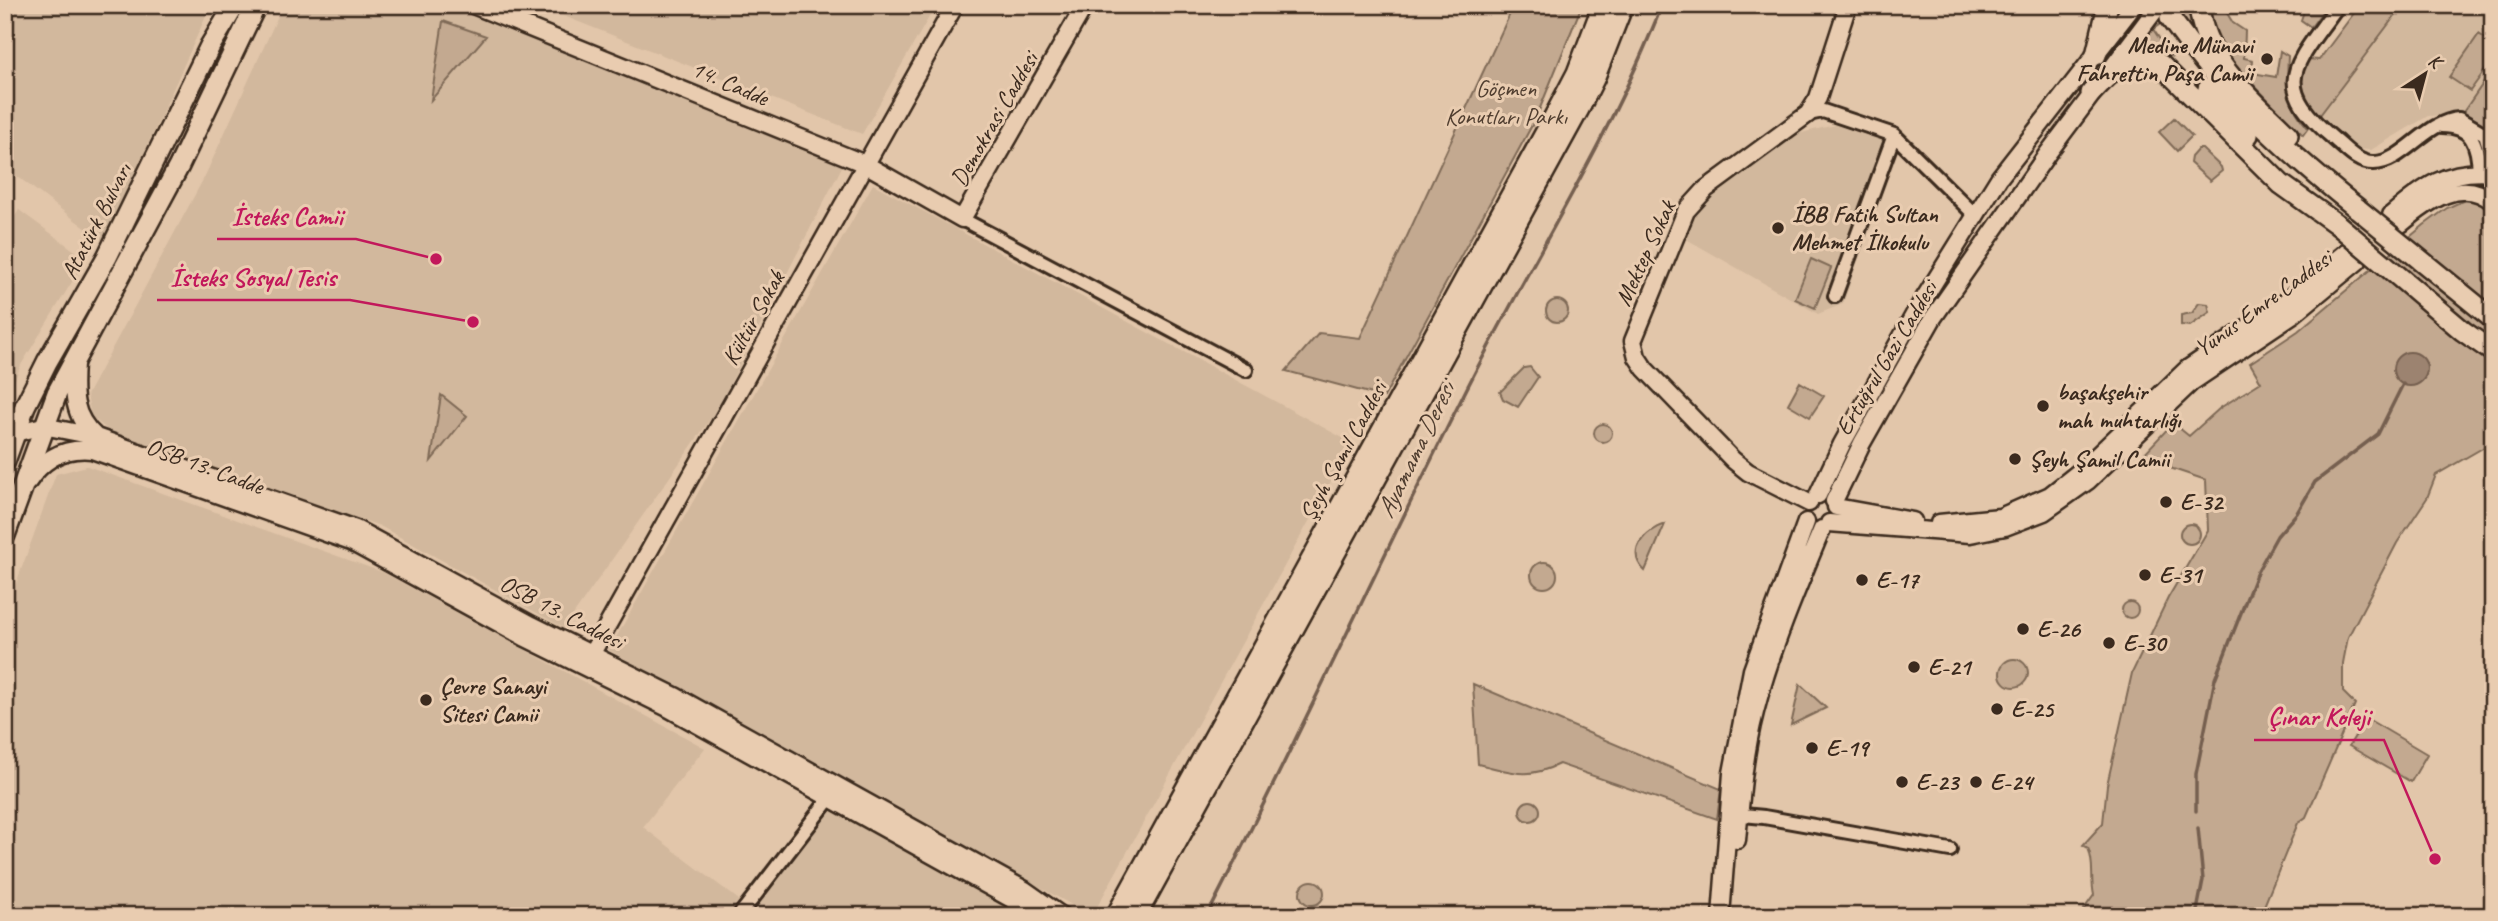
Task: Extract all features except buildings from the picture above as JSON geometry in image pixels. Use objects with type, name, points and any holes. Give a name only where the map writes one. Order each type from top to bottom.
[{"type":"main road","name":"Atatürk Bulvarı","points":[[5,461],[47,362],[107,257],[210,46],[235,5]]},
{"type":"main road","points":[[5,535],[43,426],[76,357],[179,166],[256,5]]},
{"type":"main road","name":"Şeyh Şamil Caddesi","points":[[1116,916],[1555,115],[1577,73],[1603,5]]},
{"type":"main road","name":"Şeyh Şamil Caddesi","points":[[1136,916],[1579,109],[1594,79],[1623,5]]},
{"type":"main road","points":[[2096,55],[2108,5]]},
{"type":"main road","points":[[2199,5],[2200,26],[2209,46],[2228,73],[2358,209]]},
{"type":"main road","points":[[2163,16],[2241,107],[2304,166],[2493,319]]},
{"type":"main road","points":[[2163,16],[2203,83],[2238,125],[2338,225]]},
{"type":"main road","points":[[2091,93],[2121,64],[2141,58],[2160,64],[2281,184],[2338,225],[2444,315],[2493,352]]},
{"type":"street","name":"14. Cadde","points":[[473,5],[649,74],[865,164],[962,219]]},
{"type":"street","name":"Kültür Sokak","points":[[592,653],[955,5]]},
{"type":"street","name":"Demokrasi Caddesi","points":[[962,219],[1085,5]]},
{"type":"street","points":[[1808,114],[1818,98],[1848,5]]},
{"type":"street","points":[[1730,916],[1734,814],[1732,773],[1752,670],[1813,499],[1915,313],[1998,178],[2134,5]]},
{"type":"street","points":[[2338,5],[2303,56],[2295,73],[2296,93],[2304,112],[2356,158],[2374,163],[2394,156],[2449,119],[2466,121],[2485,134],[2493,160]]},
{"type":"street","name":"Ertuğrul Gazi Caddesi","points":[[1826,526],[1852,461],[1921,337],[2091,93],[2163,16]]},
{"type":"street","points":[[1808,114],[1823,111],[1894,135],[1975,215]]},
{"type":"street","name":"Mektep Sokak","points":[[1808,114],[1706,189],[1686,211],[1633,341],[1637,357],[1645,369],[1718,446],[1748,472],[1813,499],[1835,504]]},
{"type":"street","points":[[2435,126],[2458,128],[2469,133],[2486,173],[2480,185],[2489,198]]},
{"type":"street","points":[[1835,296],[1894,135]]},
{"type":"street","points":[[2486,173],[2449,175],[2437,180],[2396,220],[2439,197],[2459,190],[2489,198]]},
{"type":"street","points":[[1998,178],[2002,195],[2010,199],[2021,194]]},
{"type":"street","points":[[1975,215],[1986,213],[1993,217],[1995,232]]},
{"type":"street","points":[[962,219],[1246,370]]},
{"type":"street","name":"Yunus Emre Caddesi","points":[[1806,522],[1811,527],[1970,534],[2005,527],[2044,512],[2088,481],[2192,382],[2295,313],[2352,256],[2187,369],[2084,468],[2050,495],[2000,517],[1949,524],[1912,521],[1835,504]]},
{"type":"street","points":[[76,357],[75,404],[79,418],[96,437]]},
{"type":"street","points":[[16,433],[43,426],[96,437],[356,528],[380,549]]},
{"type":"street","name":"OSB 13. Cadde","points":[[17,502],[31,478],[49,459],[67,451],[92,450],[351,542],[380,549],[397,558]]},
{"type":"street","points":[[1721,916],[1734,814],[1754,714],[1774,649],[1826,526]]},
{"type":"street","name":"OSB 13. Caddesi","points":[[397,558],[592,653],[1025,890],[1062,916]]},
{"type":"street","name":"OSB 13. Caddesi","points":[[397,558],[524,637],[666,707],[1017,902],[1037,916]]},
{"type":"street","points":[[739,916],[829,799],[842,788]]},
{"type":"street","points":[[1734,814],[1950,850]]},
{"type":"shaded area","points":[[5,5],[211,5],[104,242],[5,167]]},
{"type":"shaded area","points":[[283,5],[465,5],[846,159],[716,411],[564,628],[380,526],[111,433],[91,416],[87,395],[205,176]]},
{"type":"shaded area","points":[[536,5],[936,5],[862,134]]},
{"type":"shaded area","points":[[2403,5],[2493,5],[2493,69],[2462,114],[2428,116],[2371,150],[2354,149],[2317,119]]},
{"type":"shaded area","name":"İBB Fatih Sultan Mehmet İlkokulu","points":[[1835,125],[1887,142],[1896,148],[1843,304],[1818,314],[1681,236],[1707,201],[1797,134]]},
{"type":"shaded area","points":[[873,184],[1352,443],[1092,916],[609,650]]},
{"type":"shaded area","points":[[19,210],[86,259],[21,365],[5,403],[5,231]]},
{"type":"shaded area","points":[[2410,352],[2422,357],[2427,369],[2422,381],[2410,386],[2398,381],[2393,369],[2398,357]]},
{"type":"shaded area","points":[[87,466],[382,572],[705,748],[643,827],[739,900],[727,916],[5,916],[5,614],[56,474]]},
{"type":"shaded area","points":[[835,801],[1030,916],[747,916]]},
{"type":"green space","name":"Göçmen Konutları Parkı","points":[[1514,5],[1582,5],[1536,118],[1384,397],[1286,371],[1319,333],[1360,338]]},
{"type":"green space","points":[[2171,5],[2188,5],[2192,33],[2179,12],[2153,29],[2171,56],[2150,47],[2132,51]]},
{"type":"green space","points":[[2206,5],[2222,5],[2233,23],[2245,31],[2244,58],[2253,60],[2252,73],[2276,77],[2280,51],[2288,56],[2289,95],[2308,128],[2303,135],[2235,66],[2216,41]]},
{"type":"green space","points":[[2306,5],[2327,5],[2311,27],[2301,20]]},
{"type":"green space","points":[[2360,5],[2403,5],[2317,119],[2301,90],[2299,83],[2302,67],[2307,59],[2319,60]]},
{"type":"green space","points":[[443,21],[486,36],[431,100]]},
{"type":"green space","points":[[2479,34],[2493,44],[2493,59],[2470,91],[2449,77]]},
{"type":"green space","points":[[2493,69],[2493,147],[2474,121],[2462,114]]},
{"type":"green space","points":[[2174,118],[2192,136],[2177,151],[2159,132]]},
{"type":"green space","points":[[2198,149],[2202,149],[2221,167],[2222,171],[2210,181],[2190,163],[2191,157]]},
{"type":"green space","points":[[2493,171],[2493,442],[2436,475],[2427,498],[2397,543],[2348,637],[2343,663],[2343,692],[2355,704],[2306,817],[2298,823],[2260,916],[2079,916],[2094,895],[2090,854],[2088,848],[2083,845],[2103,823],[2107,785],[2132,673],[2168,598],[2208,530],[2206,480],[2140,458],[2173,423],[2189,436],[2220,408],[2261,382],[2250,363],[2298,331],[2424,225],[2447,208],[2465,200]]},
{"type":"green space","points":[[1811,259],[1831,268],[1815,308],[1795,299]]},
{"type":"green space","points":[[1557,300],[1565,303],[1568,311],[1565,319],[1557,322],[1549,319],[1546,311],[1549,303]]},
{"type":"green space","points":[[2199,303],[2208,304],[2210,312],[2190,326],[2181,325],[2181,315],[2192,313]]},
{"type":"green space","points":[[1530,367],[1538,377],[1518,407],[1503,399],[1500,392],[1524,368]]},
{"type":"green space","points":[[1800,382],[1824,396],[1810,417],[1788,404]]},
{"type":"green space","points":[[441,395],[467,416],[431,461]]},
{"type":"green space","points":[[1599,424],[1607,424],[1612,433],[1610,440],[1599,442],[1594,437],[1594,429]]},
{"type":"green space","points":[[1665,524],[1645,571],[1639,564],[1637,549],[1645,536]]},
{"type":"green space","points":[[2190,524],[2197,527],[2200,534],[2197,541],[2190,544],[2183,541],[2180,534],[2183,527]]},
{"type":"green space","points":[[1544,562],[1553,566],[1557,575],[1553,584],[1544,588],[1535,584],[1531,575],[1535,566]]},
{"type":"green space","points":[[2130,602],[2136,604],[2136,616],[2130,618],[2124,616],[2122,610],[2124,604]]},
{"type":"green space","points":[[2014,659],[2024,663],[2028,673],[2024,683],[2014,687],[2004,683],[2000,673],[2004,663]]},
{"type":"green space","points":[[1473,684],[1721,789],[1717,819],[1559,764],[1538,772],[1519,773],[1478,764]]},
{"type":"green space","points":[[1800,684],[1826,708],[1791,725]]},
{"type":"green space","points":[[2366,718],[2427,754],[2411,782],[2349,746]]},
{"type":"green space","points":[[1530,801],[1537,804],[1540,811],[1537,818],[1530,821],[1523,818],[1520,811],[1523,804]]},
{"type":"green space","points":[[1312,881],[1321,884],[1324,893],[1321,902],[1312,905],[1303,902],[1300,893],[1303,884]]},
{"type":"waterway","name":"Ayamama Deresi","points":[[1207,916],[1461,400],[1617,107],[1662,5]]},
{"type":"waterway","points":[[2196,811],[2196,774],[2215,679],[2257,572],[2277,536],[2297,513],[2315,482],[2378,434],[2403,384]]},
{"type":"waterway","points":[[2196,916],[2203,880],[2198,828]]},
{"type":"tunnel","points":[[2150,5],[2161,24]]},
{"type":"place","name":"Medine Münavi Fahrettin Paşa Camii","points":[[2267,59]]},
{"type":"place","name":"İBB Fatih Sultan Mehmet İlkokulu","points":[[1778,228]]},
{"type":"place","name":"İsteks Camii","points":[[436,259]]},
{"type":"place","name":"İsteks Sosyal Tesis","points":[[473,322]]},
{"type":"place","name":"başakşehir mah muhtarlığı","points":[[2043,406]]},
{"type":"place","name":"Şeyh Şamil Camii","points":[[2015,459]]},
{"type":"place","name":"E-32","points":[[2166,502]]},
{"type":"place","name":"E-31","points":[[2145,575]]},
{"type":"place","name":"E-17","points":[[1862,580]]},
{"type":"place","name":"E-26","points":[[2023,629]]},
{"type":"place","name":"E-30","points":[[2109,643]]},
{"type":"place","name":"E-21","points":[[1914,667]]},
{"type":"place","name":"Çevre Sanayi Sitesi Camii","points":[[426,700]]},
{"type":"place","name":"E-25","points":[[1997,709]]},
{"type":"place","name":"E-19","points":[[1812,748]]},
{"type":"place","name":"E-23","points":[[1902,782]]},
{"type":"place","name":"E-24","points":[[1976,782]]},
{"type":"place","name":"Çınar Koleji","points":[[2435,859]]}]
